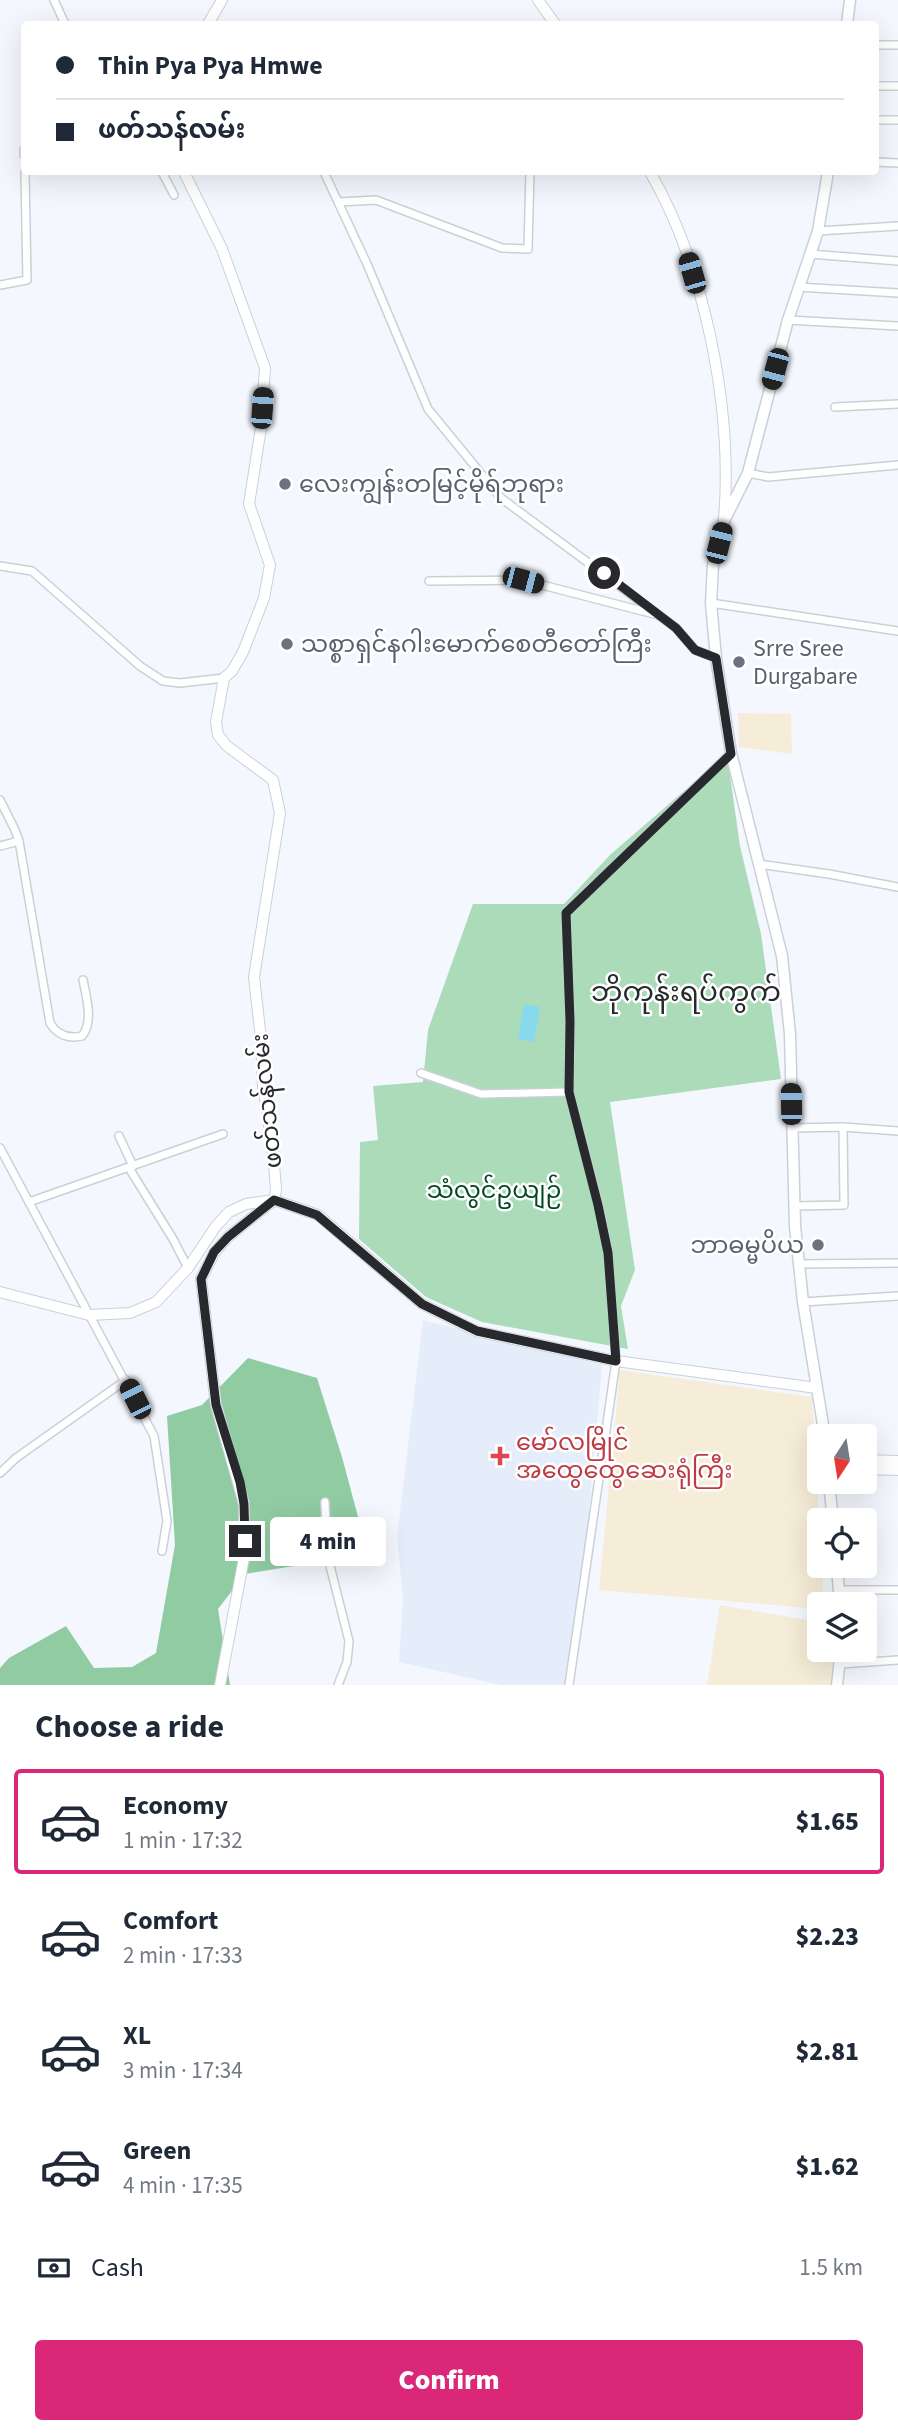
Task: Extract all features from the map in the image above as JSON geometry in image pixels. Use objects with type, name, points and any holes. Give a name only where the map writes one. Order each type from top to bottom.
[{"type":"main road","points":[[847,21],[850,0]]},
{"type":"main road","points":[[823,1424],[803,1301],[794,1206],[790,1034],[782,956],[731,754],[716,658],[711,603],[713,565],[724,521],[748,473],[788,320],[818,231],[827,175]]},
{"type":"main road","points":[[838,1578],[839,1590]]},
{"type":"main road","points":[[837,1685],[840,1664]]},
{"type":"street","points":[[54,0],[64,21]]},
{"type":"street","points":[[210,21],[222,0]]},
{"type":"street","points":[[538,0],[553,21]]},
{"type":"street","points":[[879,46],[898,45]]},
{"type":"street","points":[[879,86],[898,86]]},
{"type":"street","points":[[879,120],[898,120]]},
{"type":"street","points":[[879,162],[898,163]]},
{"type":"street","points":[[0,285],[27,280],[25,175]]},
{"type":"street","points":[[164,175],[174,195]]},
{"type":"street","points":[[0,566],[32,571],[148,672],[163,681],[180,683],[224,678],[232,671],[243,652],[264,598],[270,565],[249,505],[261,428],[265,368],[222,249],[185,175]]},
{"type":"street","points":[[326,175],[428,410],[502,498],[676,628],[695,650],[716,658]]},
{"type":"street","points":[[339,202],[376,200],[502,248],[528,249],[530,175]]},
{"type":"street","points":[[652,175],[681,233],[707,329],[720,394],[727,482],[724,521]]},
{"type":"street","points":[[818,231],[898,226]]},
{"type":"street","points":[[810,254],[898,261]]},
{"type":"street","points":[[798,287],[898,293]]},
{"type":"street","points":[[788,320],[898,326]]},
{"type":"street","points":[[835,407],[898,404]]},
{"type":"street","points":[[748,473],[768,477],[898,465]]},
{"type":"street","points":[[429,580],[523,580],[658,615]]},
{"type":"street","points":[[711,603],[898,631]]},
{"type":"street","name":"ဖတ်သန်လမ်း","points":[[220,1685],[244,1558],[244,1504],[216,1405],[201,1279],[214,1252],[228,1237],[274,1200],[276,1190],[263,1086],[254,977],[280,813],[272,780],[227,746],[218,735],[215,722],[224,678]]},
{"type":"street","points":[[569,1685],[616,1361],[608,1253],[569,1092],[570,1021],[566,913],[731,754]]},
{"type":"street","points":[[0,800],[19,841],[50,1023],[57,1031],[71,1037],[82,1036],[87,1030],[88,1013],[83,980]]},
{"type":"street","points":[[0,846],[19,841]]},
{"type":"street","points":[[758,864],[898,887]]},
{"type":"street","points":[[421,1073],[481,1094],[569,1092]]},
{"type":"street","points":[[794,1206],[844,1205],[843,1127]]},
{"type":"street","points":[[791,1128],[843,1127],[898,1131]]},
{"type":"street","points":[[29,1202],[223,1134]]},
{"type":"street","points":[[119,1136],[131,1167],[188,1268]]},
{"type":"street","points":[[0,1148],[154,1436],[167,1521],[162,1552]]},
{"type":"street","points":[[0,1292],[89,1315],[130,1313],[156,1302],[188,1268],[216,1226],[229,1212],[246,1204],[274,1200],[317,1215],[422,1304],[477,1331],[616,1361],[817,1388]]},
{"type":"street","points":[[800,1264],[898,1263]]},
{"type":"street","points":[[803,1301],[898,1296]]},
{"type":"street","points":[[0,1473],[16,1458],[126,1380]]},
{"type":"street","points":[[877,1460],[898,1461]]},
{"type":"street","points":[[877,1469],[898,1470]]},
{"type":"street","points":[[326,1502],[327,1554],[349,1641],[347,1662],[338,1685]]},
{"type":"street","points":[[839,1590],[898,1590]]},
{"type":"street","points":[[840,1664],[898,1660]]},
{"type":"shaded area","points":[[738,713],[791,714],[792,754],[739,747]]},
{"type":"shaded area","name":"မော်လမြိုင် အထွေထွေဆေးရုံကြီး","points":[[423,1320],[602,1365],[586,1545],[567,1685],[501,1685],[399,1662],[403,1599],[397,1537]]},
{"type":"shaded area","points":[[620,1370],[812,1397],[814,1424],[807,1424],[807,1494],[817,1494],[818,1508],[807,1508],[807,1578],[823,1578],[823,1592],[807,1592],[807,1608],[599,1590]]},
{"type":"shaded area","points":[[720,1605],[807,1620],[807,1662],[833,1662],[831,1685],[707,1685]]},
{"type":"green space","name":"သံလွင်ဥယျဉ်","points":[[727,754],[740,846],[761,934],[781,1079],[610,1102],[635,1270],[621,1306],[628,1349],[482,1322],[426,1297],[359,1239],[360,1142],[378,1140],[373,1086],[423,1082],[428,1030],[473,904],[564,904],[611,854]]},
{"type":"green space","points":[[248,1358],[317,1378],[368,1554],[245,1574],[218,1609],[230,1685],[0,1685],[0,1668],[9,1658],[66,1626],[94,1668],[132,1667],[156,1653],[175,1545],[167,1416],[202,1405]]},
{"type":"water","points":[[524,1004],[540,1007],[534,1042],[518,1039]]},
{"type":"place","name":"လေးကျွန်းတမြင့်မိုရ်ဘုရား","points":[[285,484]]},
{"type":"place","name":"သစ္စာရှင်နဂါးမောက်စေတီတော်ကြီး","points":[[287,644]]},
{"type":"place","name":"Srre Sree Durgabare","points":[[739,662]]},
{"type":"place","name":"ဘာဓမ္မပိယ","points":[[818,1245]]},
{"type":"place","name":"မော်လမြိုင် အထွေထွေဆေးရုံကြီး","points":[[500,1456]]},
{"type":"district","name":"ဘိုကုန်းရပ်ကွက်","points":[[686,992]]},
{"type":"route","points":[[245,1541],[244,1504],[240,1482],[216,1405],[201,1279],[214,1252],[228,1237],[274,1200],[317,1215],[422,1304],[477,1331],[616,1361],[608,1253],[569,1092],[570,1021],[566,913],[731,754],[716,658],[695,650],[676,628],[604,573]]}]
